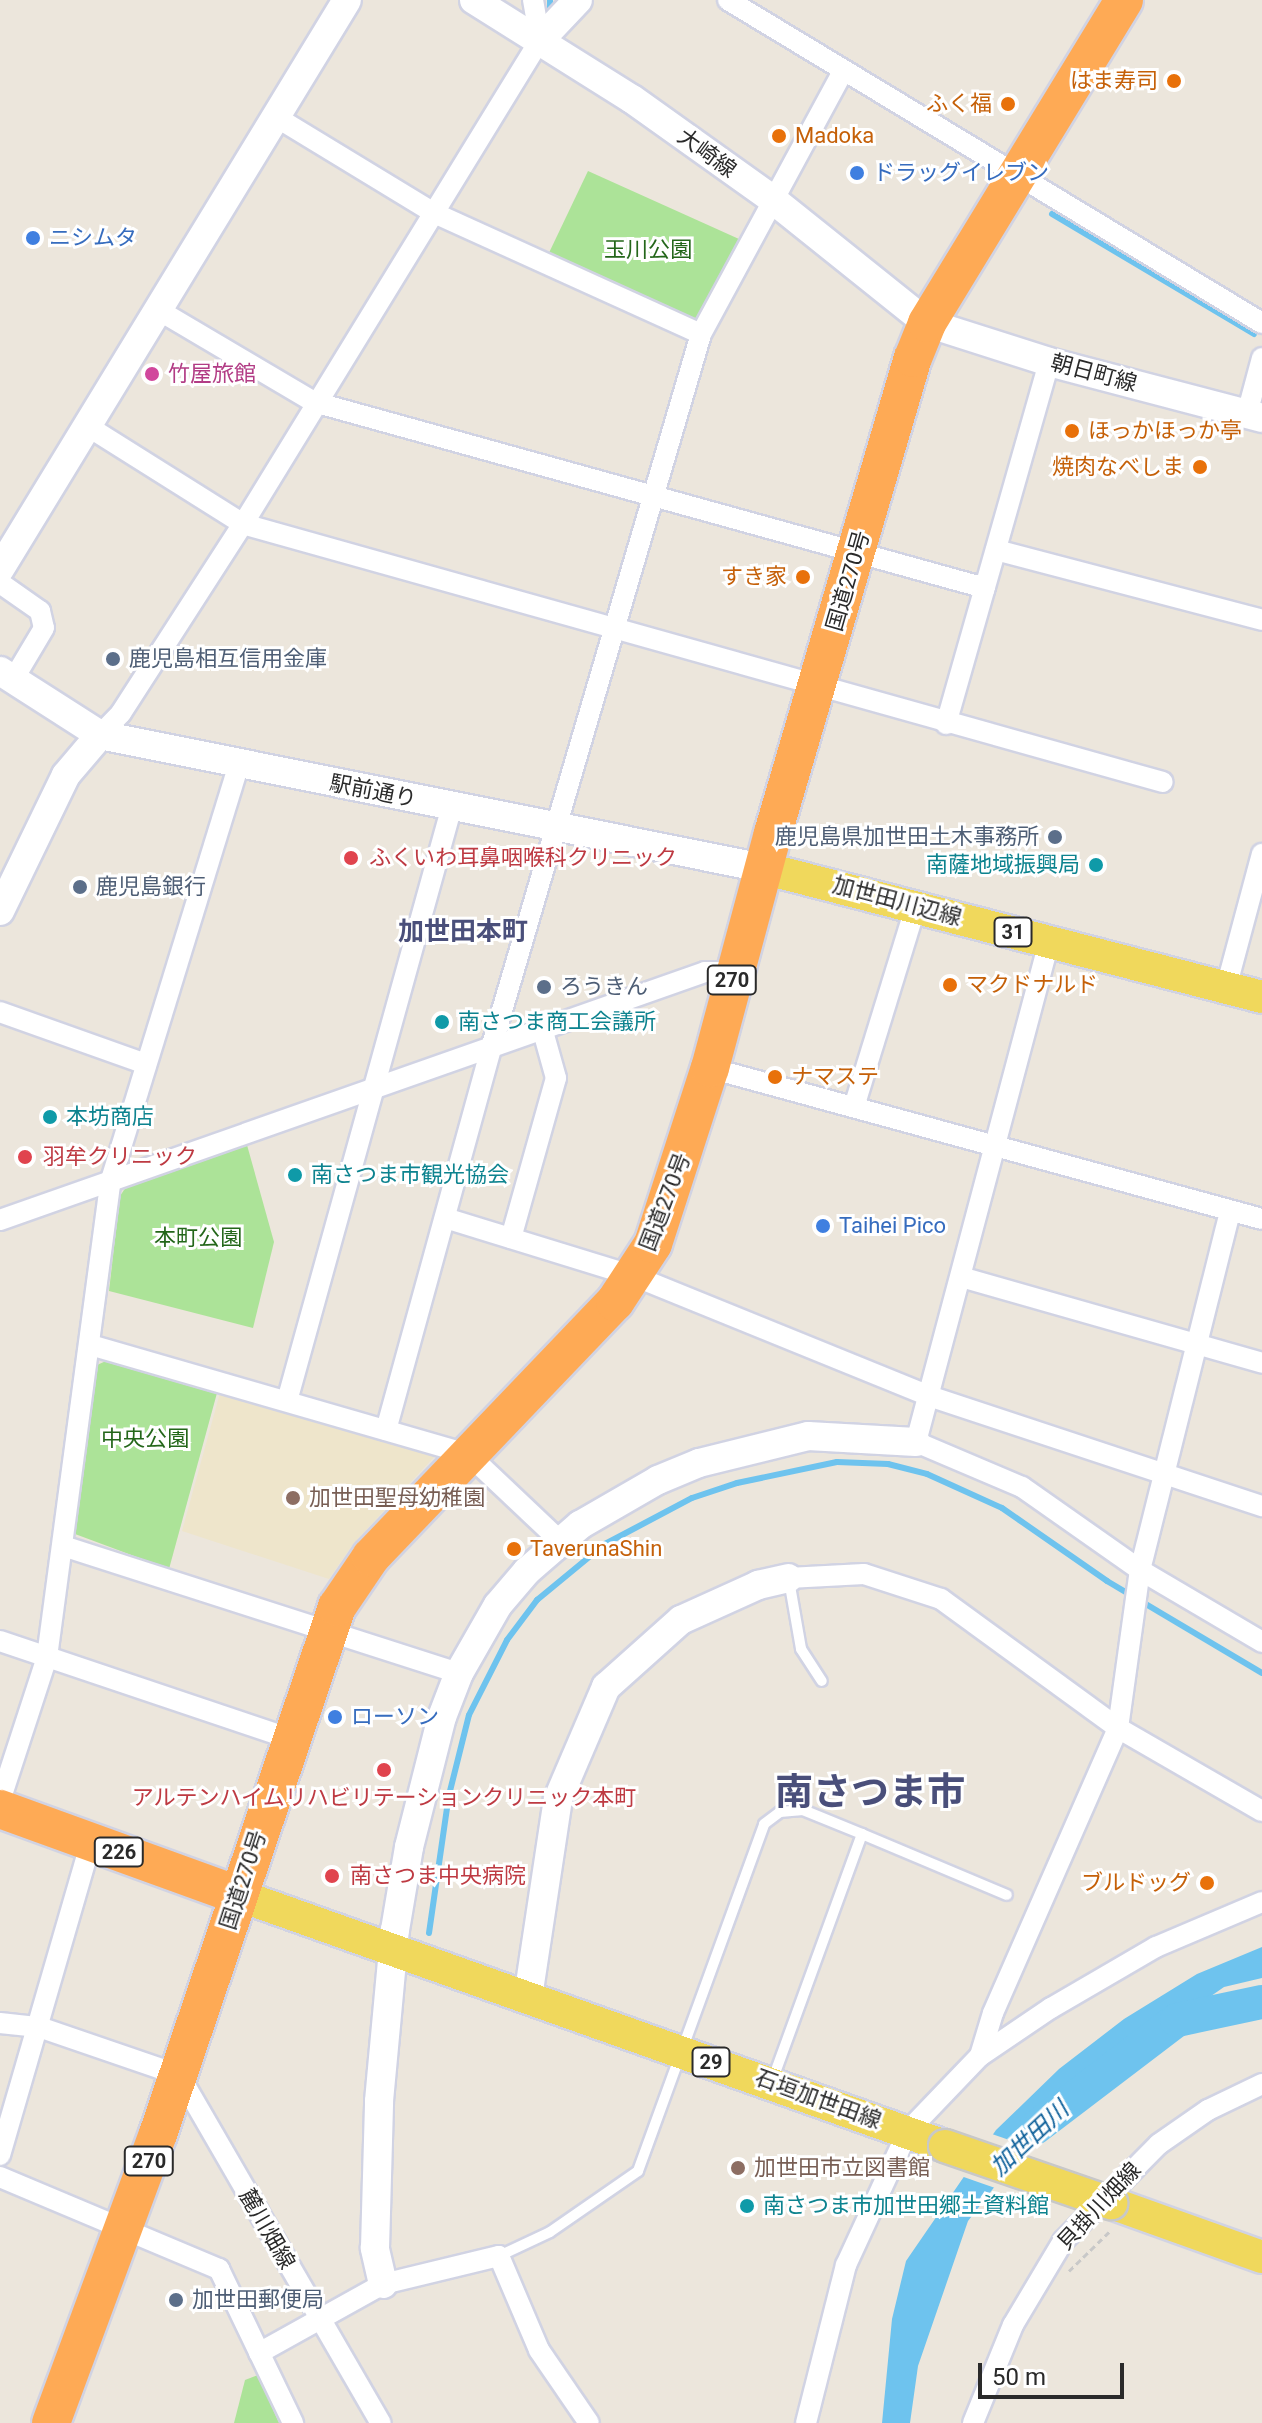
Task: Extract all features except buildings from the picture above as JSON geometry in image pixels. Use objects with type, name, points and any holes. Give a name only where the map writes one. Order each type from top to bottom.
[{"type":"highway","name":"国道270号","points":[[51,2423],[179,2075],[329,1629],[355,1574],[571,1350],[634,1276],[668,1205],[710,1068],[763,868],[927,323],[1124,0]]},
{"type":"highway","name":"226","points":[[0,1809],[238,1895]]},
{"type":"main road","name":"加世田川辺線","points":[[763,868],[1262,997]]},
{"type":"main road","name":"石垣加世田線","points":[[238,1895],[908,2131],[1112,2214],[1262,2257]]},
{"type":"street","points":[[0,569],[347,0]]},
{"type":"street","name":"大崎線","points":[[474,0],[540,40],[772,199],[927,323]]},
{"type":"street","points":[[533,0],[540,40]]},
{"type":"street","points":[[0,911],[66,775],[121,713],[243,524],[314,402],[540,40],[578,0]]},
{"type":"street","points":[[728,0],[1014,177],[1262,323]]},
{"type":"street","points":[[386,1430],[491,1048],[701,334],[843,71]]},
{"type":"street","points":[[276,117],[432,212],[701,334]]},
{"type":"street","points":[[160,311],[314,402],[985,588]]},
{"type":"street","name":"朝日町線","points":[[927,323],[1049,362],[1254,416]]},
{"type":"street","points":[[1254,416],[1262,358]]},
{"type":"street","points":[[946,724],[1049,362]]},
{"type":"street","points":[[89,427],[243,524],[946,724],[1163,782]]},
{"type":"street","points":[[996,550],[1262,620]]},
{"type":"street","points":[[0,583],[40,611],[44,628],[7,675]]},
{"type":"street","name":"駅前通り","points":[[7,675],[100,735],[763,868]]},
{"type":"street","points":[[0,1801],[47,1657],[111,1180],[239,765]]},
{"type":"street","points":[[287,1401],[369,1092],[452,806]]},
{"type":"street","points":[[1226,988],[1262,854]]},
{"type":"street","points":[[854,1107],[916,906]]},
{"type":"street","points":[[916,1442],[1049,942]]},
{"type":"street","points":[[0,1220],[705,972],[734,972]]},
{"type":"street","points":[[0,1012],[146,1064]]},
{"type":"street","points":[[511,1238],[556,1078],[542,1028]]},
{"type":"street","points":[[710,1068],[1262,1219]]},
{"type":"street","points":[[980,2056],[993,2013],[1118,1728],[1139,1575],[1230,1211]]},
{"type":"street","points":[[445,1218],[634,1276],[929,1396],[1164,1471],[1262,1506]]},
{"type":"street","points":[[961,1277],[1262,1363]]},
{"type":"street","points":[[90,1345],[468,1454],[559,1540]]},
{"type":"street","points":[[383,2284],[375,2248],[379,2101],[427,1758],[459,1673],[498,1605],[559,1540],[658,1480],[756,1446],[808,1436],[916,1442],[1022,1487],[1139,1575],[1262,1642]]},
{"type":"street","points":[[63,1546],[459,1673]]},
{"type":"street","points":[[522,1994],[558,1799],[570,1761],[606,1687],[681,1620],[758,1585],[788,1578],[864,1574],[941,1599],[1118,1728],[1262,1811]]},
{"type":"street","points":[[0,1641],[292,1739]]},
{"type":"street","points":[[0,2155],[91,1842]]},
{"type":"street","points":[[806,2423],[846,2265],[908,2131],[980,2056],[1156,1947],[1262,1902]]},
{"type":"street","points":[[0,2023],[39,2027],[179,2075]]},
{"type":"street","name":"麓川畑線","points":[[179,2075],[381,2423]]},
{"type":"street","name":"貝掛川畑線","points":[[973,2423],[983,2388],[1063,2241],[1159,2144],[1208,2110],[1262,2084]]},
{"type":"street","points":[[0,2177],[219,2269],[293,2423]]},
{"type":"street","points":[[259,2353],[383,2284],[499,2256],[539,2350],[589,2423]]},
{"type":"lane","points":[[788,1578],[801,1649],[822,1681]]},
{"type":"lane","points":[[499,2256],[550,2232],[638,2171],[764,1824],[780,1812],[803,1810],[1007,1895]]},
{"type":"lane","points":[[772,2083],[862,1834]]},
{"type":"path","points":[[1039,2281],[1052,2282],[1083,2262],[1112,2214]]},
{"type":"shaded area","name":"加世田聖母幼稚園","points":[[220,1393],[436,1455],[353,1544],[329,1579],[182,1531]]},
{"type":"green space","name":"玉川公園","points":[[588,171],[739,239],[699,318],[687,320],[547,257]]},
{"type":"green space","name":"本町公園","points":[[247,1145],[274,1242],[253,1328],[109,1291],[120,1196],[126,1187]]},
{"type":"green space","name":"中央公園","points":[[106,1361],[217,1393],[169,1569],[75,1534],[97,1365]]},
{"type":"green space","points":[[258,2375],[279,2423],[234,2423],[245,2380]]},
{"type":"water","points":[[1262,1947],[1262,1978],[1224,1987],[1096,2076],[1034,2136],[968,2221],[918,2366],[910,2423],[882,2423],[892,2319],[906,2261],[996,2130],[1059,2069],[1124,2019],[1197,1974]]},
{"type":"pier","points":[[989,2133],[1030,2147],[998,2189],[958,2175]]},
{"type":"waterway","points":[[550,0],[550,7]]},
{"type":"waterway","points":[[1052,214],[1254,334]]},
{"type":"waterway","points":[[429,1933],[449,1795],[469,1715],[507,1640],[537,1600],[605,1544],[692,1498],[737,1483],[837,1462],[888,1464],[927,1474],[1002,1508],[1107,1581],[1262,1673]]},
{"type":"waterway","name":"加世田川","points":[[1035,2128],[1177,2020],[1262,2002]]},
{"type":"place","name":"はま寿司","points":[[1174,81]]},
{"type":"place","name":"ふく福","points":[[1008,104]]},
{"type":"place","name":"Madoka","points":[[779,136]]},
{"type":"place","name":"ドラッグイレブン","points":[[857,173]]},
{"type":"place","name":"ニシムタ","points":[[33,238]]},
{"type":"place","name":"竹屋旅館","points":[[152,374]]},
{"type":"place","name":"ほっかほっか亭","points":[[1072,431]]},
{"type":"place","name":"焼肉なべしま","points":[[1200,467]]},
{"type":"place","name":"すき家","points":[[803,577]]},
{"type":"place","name":"鹿児島相互信用金庫","points":[[113,659]]},
{"type":"place","name":"鹿児島県加世田土木事務所","points":[[1055,837]]},
{"type":"place","name":"ふくいわ耳鼻咽喉科クリニック","points":[[351,858]]},
{"type":"place","name":"南薩地域振興局","points":[[1096,865]]},
{"type":"place","name":"鹿児島銀行","points":[[80,887]]},
{"type":"place","name":"マクドナルド","points":[[950,985]]},
{"type":"place","name":"ろうきん","points":[[544,987]]},
{"type":"place","name":"南さつま商工会議所","points":[[442,1022]]},
{"type":"place","name":"ナマステ","points":[[775,1077]]},
{"type":"place","name":"本坊商店","points":[[50,1117]]},
{"type":"place","name":"羽牟クリニック","points":[[25,1157]]},
{"type":"place","name":"南さつま市観光協会","points":[[295,1175]]},
{"type":"place","name":"Taihei Pico","points":[[823,1226]]},
{"type":"place","name":"加世田聖母幼稚園","points":[[293,1498]]},
{"type":"place","name":"TaverunaShin","points":[[514,1549]]},
{"type":"place","name":"ローソン","points":[[335,1717]]},
{"type":"place","name":"アルテンハイムリハビリテーションクリニック本町","points":[[384,1770]]},
{"type":"place","name":"南さつま中央病院","points":[[332,1876]]},
{"type":"place","name":"ブルドッグ","points":[[1207,1883]]},
{"type":"place","name":"加世田市立図書館","points":[[738,2168]]},
{"type":"place","name":"南さつま市加世田郷土資料館","points":[[747,2206]]},
{"type":"place","name":"加世田郵便局","points":[[176,2300]]},
{"type":"district","name":"加世田本町","points":[[463,932]]},
{"type":"district","name":"南さつま市","points":[[870,1793]]}]
